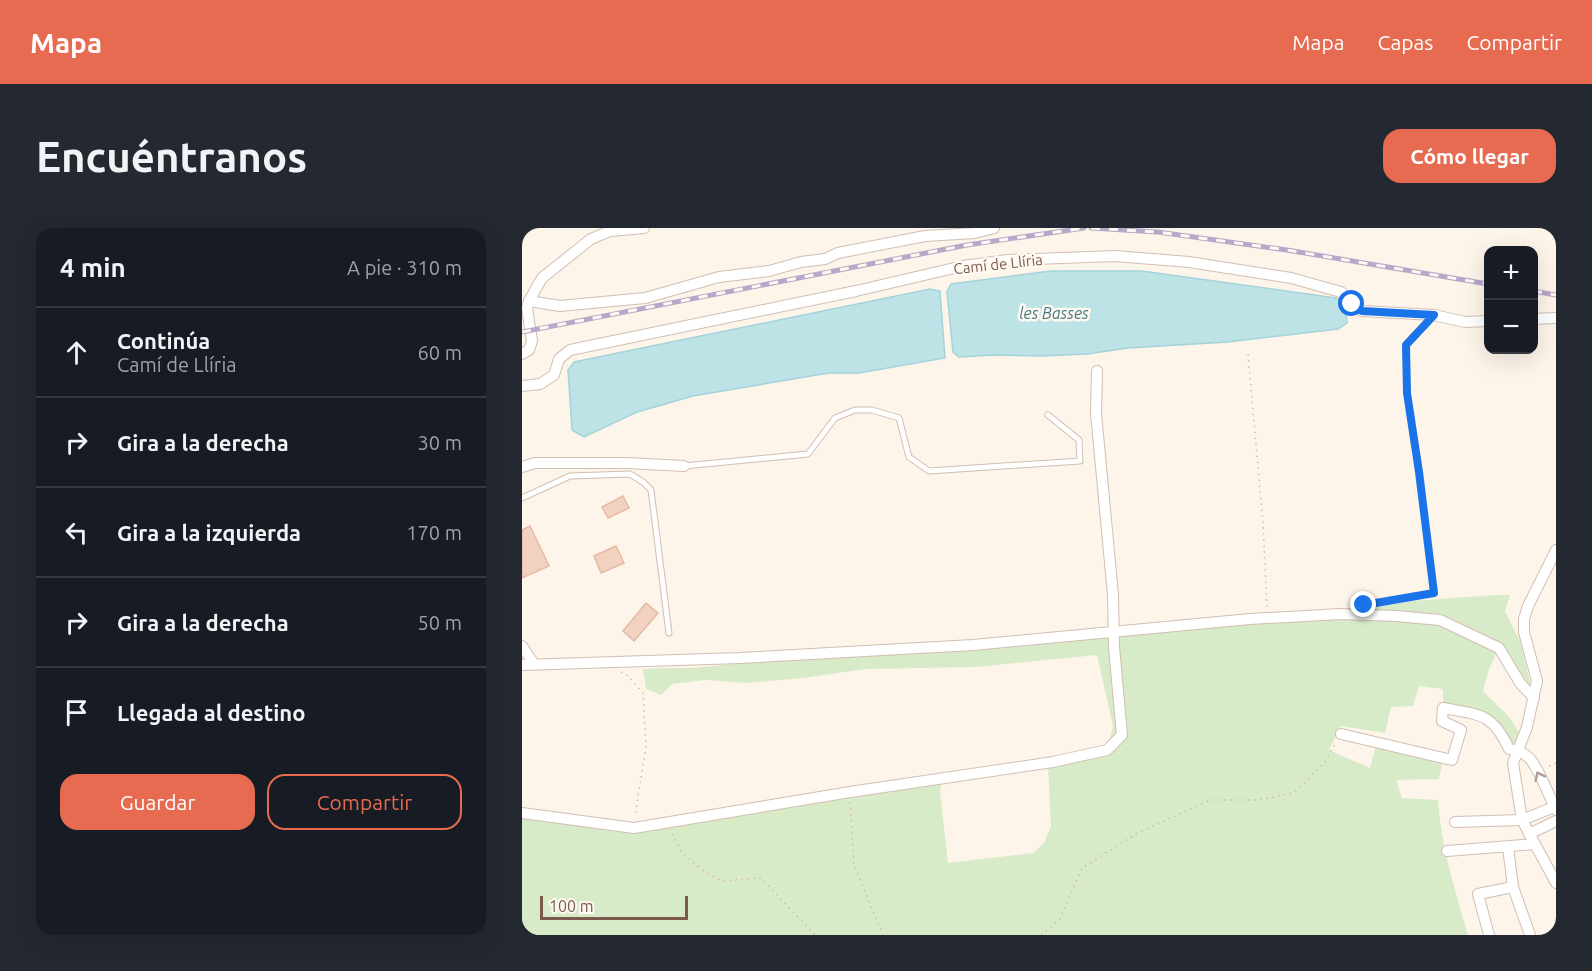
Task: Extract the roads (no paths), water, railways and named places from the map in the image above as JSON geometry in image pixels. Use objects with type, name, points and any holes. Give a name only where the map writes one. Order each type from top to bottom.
[{"type":"street","points":[[522,354],[529,350],[532,341],[527,308],[542,278],[591,239],[610,231],[644,228]]},
{"type":"street","points":[[530,301],[560,306],[645,298],[719,277],[769,271],[801,262],[825,259],[838,253],[925,236],[975,233],[994,228]]},
{"type":"street","name":"Camí de Llíria","points":[[522,386],[540,384],[554,375],[558,359],[570,350],[856,291],[963,266],[1008,260],[1115,256],[1189,262],[1291,278],[1321,286],[1341,292],[1362,311],[1434,315],[1465,322],[1484,321]]},
{"type":"street","points":[[1538,319],[1556,318]]},
{"type":"street","points":[[522,813],[634,828],[850,792],[1053,762],[1107,750],[1122,735],[1113,633],[1113,595],[1096,413],[1097,371]]},
{"type":"street","points":[[522,467],[535,463],[627,463],[684,466]]},
{"type":"street","points":[[1556,550],[1528,606],[1524,619],[1524,632],[1537,681],[1527,727],[1513,763],[1522,820],[1556,883]]},
{"type":"street","points":[[522,665],[740,658],[973,645],[1268,618],[1340,614],[1440,620],[1499,648],[1520,683],[1534,698]]},
{"type":"street","points":[[522,646],[534,664]]},
{"type":"street","points":[[1341,734],[1452,760],[1461,730],[1442,721],[1443,708],[1481,716],[1493,722],[1509,749],[1528,757],[1555,808],[1522,820],[1455,822]]},
{"type":"street","points":[[1447,851],[1508,847],[1532,839],[1556,821]]},
{"type":"street","points":[[1508,847],[1514,887],[1530,935]]},
{"type":"street","points":[[1489,935],[1478,894],[1514,887]]},
{"type":"lane","points":[[684,466],[808,454],[835,418],[855,410],[872,410],[899,418],[909,457],[929,471],[1080,461],[1079,440],[1048,415]]},
{"type":"lane","points":[[522,498],[570,476],[630,474],[643,482],[651,490],[669,633]]},
{"type":"water","name":"les Basses","points":[[1050,271],[1142,271],[1336,298],[1345,304],[1347,323],[1338,329],[1227,342],[1128,348],[1087,354],[959,357],[953,352],[947,292],[951,284]]},
{"type":"water","points":[[930,289],[940,291],[945,358],[859,373],[829,373],[693,396],[637,412],[584,437],[572,430],[568,370],[574,362]]},
{"type":"railway","points":[[522,332],[967,245],[1084,228]]},
{"type":"railway","points":[[1091,228],[1158,232],[1287,250],[1484,283]]},
{"type":"railway","points":[[1538,292],[1556,295]]}]
